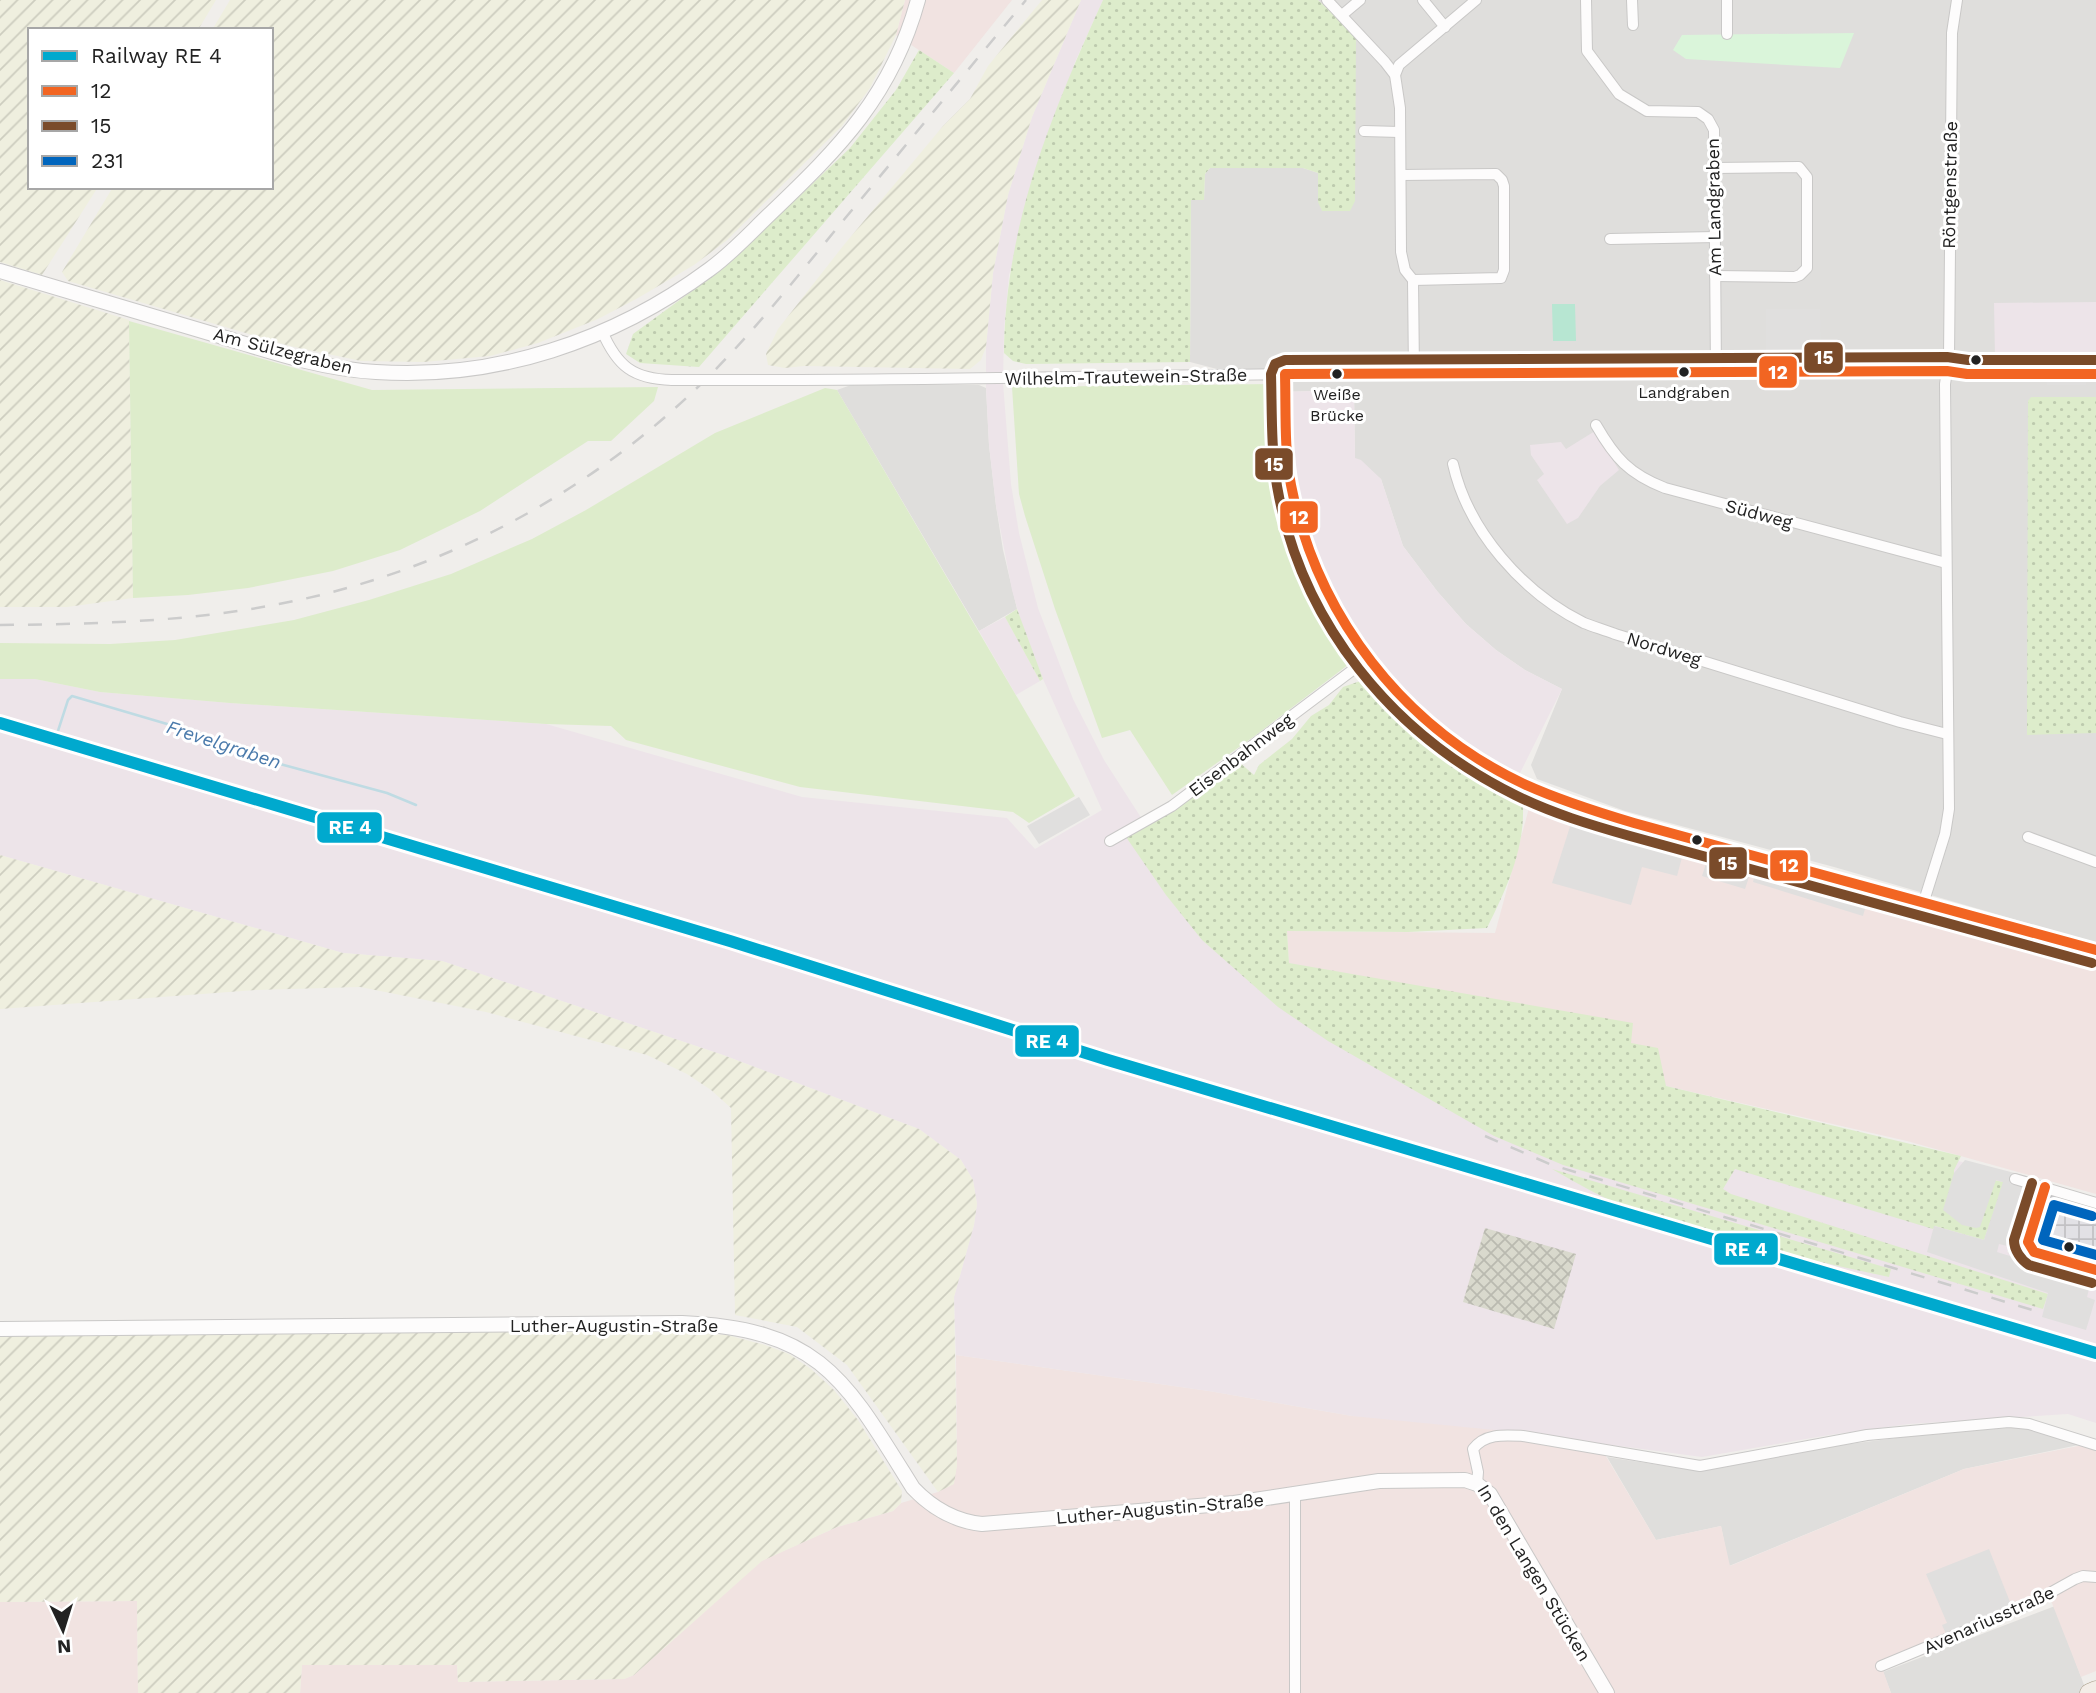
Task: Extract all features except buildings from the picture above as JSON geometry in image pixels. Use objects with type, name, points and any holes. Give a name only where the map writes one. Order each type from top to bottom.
[{"type":"main road","points":[[2090,1693],[2096,1690]]},
{"type":"street","name":"Am Sülzegraben","points":[[0,271],[272,352],[325,365],[374,372],[432,373],[497,366],[545,354],[602,331],[658,302],[711,268],[830,156],[864,115],[883,85],[900,53],[918,0]]},
{"type":"street","points":[[1327,0],[1395,75]]},
{"type":"street","points":[[1342,15],[1360,0]]},
{"type":"street","points":[[1423,0],[1445,27]]},
{"type":"street","points":[[1414,373],[1413,280],[1405,270],[1401,252],[1399,108],[1395,75],[1399,65],[1476,0]]},
{"type":"street","name":"Am Landgraben","points":[[1586,0],[1587,51],[1619,94],[1640,109],[1690,111],[1704,115],[1714,130],[1716,371]]},
{"type":"street","points":[[1633,0],[1633,25]]},
{"type":"street","points":[[1727,0],[1727,34]]},
{"type":"street","name":"Röntgenstraße","points":[[1924,901],[1948,822],[1945,384],[1952,33],[1957,0]]},
{"type":"street","points":[[1364,131],[1399,132]]},
{"type":"street","points":[[1715,168],[1799,167],[1807,177],[1808,211],[1807,268],[1800,275],[1715,276]]},
{"type":"street","points":[[1401,176],[1496,174],[1504,186],[1504,270],[1500,278],[1413,280]]},
{"type":"street","points":[[1610,239],[1716,237]]},
{"type":"street","name":"Wilhelm-Trautewein-Straße","points":[[602,331],[612,355],[626,367],[653,378],[673,380],[998,380],[1285,374],[1716,371],[2096,374]]},
{"type":"street","points":[[1285,374],[1288,457],[1297,512],[1321,584],[1337,616],[1366,660],[1422,718],[1447,739],[1471,756],[1522,783],[1562,800],[1653,828],[2096,950]]},
{"type":"street","name":"Südweg","points":[[1596,425],[1618,460],[1634,473],[1665,488],[1947,562]]},
{"type":"street","name":"Nordweg","points":[[1453,464],[1474,518],[1498,552],[1517,574],[1548,600],[1584,622],[1900,722],[1947,734]]},
{"type":"street","name":"Eisenbahnweg","points":[[1110,841],[1172,806],[1366,660]]},
{"type":"street","points":[[2028,837],[2096,862]]},
{"type":"street","points":[[2015,1179],[2096,1203]]},
{"type":"street","name":"Luther-Augustin-Straße","points":[[0,1329],[682,1323],[741,1328],[785,1341],[824,1366],[863,1409],[913,1488],[934,1507],[967,1522],[997,1524],[1234,1503],[1388,1480],[1456,1479],[1478,1484]]},
{"type":"street","name":"In den Langen Stücken","points":[[1607,1693],[1495,1502],[1478,1484],[1473,1449],[1478,1442],[1488,1437],[1524,1436],[1699,1466],[1867,1435],[2018,1422],[2096,1445]]},
{"type":"street","points":[[1295,1495],[1295,1693]]},
{"type":"street","name":"Avenariusstraße","points":[[1881,1666],[2030,1604],[2075,1579],[2083,1576],[2096,1577]]},
{"type":"shaded area","points":[[905,0],[1012,0],[954,73],[896,35]]},
{"type":"shaded area","points":[[1081,0],[1103,0],[1075,62],[1009,275],[1003,383],[1011,484],[1019,533],[1038,608],[1073,699],[1104,760],[1178,875],[1289,963],[1445,991],[1660,1073],[1667,1086],[2028,1179],[2007,1252],[2096,1280],[2096,1423],[2068,1414],[1909,1424],[1702,1457],[1515,1432],[1352,1416],[1209,1391],[956,1355],[954,1297],[974,1225],[977,1204],[973,1180],[961,1160],[919,1129],[723,1055],[442,961],[343,953],[0,855],[0,679],[35,679],[100,692],[230,703],[546,724],[802,797],[1007,818],[1035,849],[1102,810],[1043,679],[1024,632],[1012,590],[996,506],[986,388],[986,347],[993,273],[1008,195],[1032,117]]},
{"type":"shaded area","points":[[1318,0],[2096,0],[2096,943],[1834,867],[1625,811],[1537,779],[1531,765],[1562,689],[1525,670],[1466,624],[1403,546],[1381,479],[1355,459],[1354,390],[1279,392],[1275,384],[1190,362],[1191,199],[1204,200],[1205,174],[1210,168],[1303,168],[1318,173],[1318,202],[1355,37]]},
{"type":"shaded area","points":[[2096,302],[2096,355],[1995,356],[1994,303]]},
{"type":"shaded area","points":[[1766,309],[1820,309],[1821,357],[1766,357]]},
{"type":"shaded area","points":[[2085,362],[2085,370],[2009,371],[2010,363]]},
{"type":"shaded area","points":[[2046,378],[2086,378],[2086,385],[2047,385]]},
{"type":"shaded area","points":[[851,385],[979,385],[986,388],[996,506],[1017,609],[979,631],[837,390]]},
{"type":"shaded area","points":[[1354,390],[1355,458],[1361,460],[1381,479],[1403,546],[1466,624],[1525,670],[1562,689],[1512,789],[1490,779],[1442,747],[1392,704],[1369,678],[1332,619],[1315,585],[1293,521],[1288,497],[1282,452],[1279,392]]},
{"type":"shaded area","points":[[1595,431],[1619,470],[1600,486],[1578,518],[1567,524],[1537,480],[1544,474],[1531,455],[1530,445],[1561,442],[1566,449]]},
{"type":"shaded area","points":[[1005,617],[1040,681],[1016,695],[979,631]]},
{"type":"shaded area","points":[[1079,797],[1090,815],[1039,844],[1027,826]]},
{"type":"shaded area","points":[[1532,797],[1574,814],[2096,963],[2096,1194],[1907,1141],[1666,1086],[1289,963],[1287,931],[1495,933]]},
{"type":"shaded area","points":[[1574,814],[1685,846],[1677,876],[1642,867],[1631,905],[1552,883]]},
{"type":"shaded area","points":[[1711,848],[1868,898],[1863,916],[1753,882],[1754,878],[1749,877],[1745,889],[1702,876]]},
{"type":"shaded area","points":[[1988,924],[2096,956],[2096,963],[1986,930]]},
{"type":"shaded area","points":[[1965,1160],[2026,1176],[2007,1246],[1999,1244],[1997,1252],[2091,1281],[2087,1297],[2095,1300],[2086,1330],[2042,1317],[2048,1293],[1927,1252],[1934,1226],[1984,1240],[2003,1182],[1996,1180],[1980,1227],[1962,1225],[1943,1210],[1954,1173]]},
{"type":"shaded area","points":[[2051,1195],[2096,1210],[2096,1265],[2045,1247],[2039,1248],[2034,1244],[2034,1233],[2037,1233],[2044,1201]]},
{"type":"shaded area","points":[[1485,1228],[1576,1254],[1554,1329],[1463,1302]]},
{"type":"shaded area","points":[[956,1355],[1209,1391],[1352,1416],[1462,1419],[1598,1443],[1656,1540],[1721,1526],[1730,1566],[1964,1469],[2083,1445],[2096,1448],[2096,1671],[2081,1677],[2046,1588],[2018,1606],[1880,1662],[1891,1693],[300,1693],[302,1665],[457,1665],[458,1682],[624,1679],[634,1675],[761,1561],[837,1527],[893,1511],[901,1503],[938,1492],[953,1484],[957,1465]]},
{"type":"shaded area","points":[[2020,1427],[2083,1444],[1964,1469],[1729,1566],[1721,1526],[1656,1540],[1607,1457],[1698,1471],[1819,1448],[1919,1435]]},
{"type":"shaded area","points":[[1989,1549],[2012,1607],[1946,1634],[1942,1625],[1947,1623],[1926,1574]]},
{"type":"shaded area","points":[[137,1601],[138,1693],[0,1693],[0,1602]]},
{"type":"shaded area","points":[[2055,1606],[2087,1693],[1891,1693],[1883,1672]]},
{"type":"green space","points":[[0,0],[216,0],[199,28],[28,28],[28,189],[97,189],[42,275],[0,262]]},
{"type":"green space","points":[[230,0],[905,0],[896,35],[870,88],[842,126],[726,241],[694,265],[598,319],[538,343],[490,356],[424,362],[361,361],[290,346],[68,281],[62,272],[112,189],[273,189],[273,28],[213,28]]},
{"type":"green space","points":[[1042,0],[1081,0],[1032,117],[1008,195],[993,273],[986,347],[981,360],[970,369],[804,366],[785,368],[768,365],[766,354],[778,329],[943,126],[970,99],[988,66]]},
{"type":"green space","points":[[1103,0],[1318,0],[1356,36],[1355,201],[1350,211],[1322,211],[1318,202],[1318,173],[1303,168],[1210,168],[1205,174],[1204,200],[1191,200],[1190,362],[1026,364],[1013,361],[1004,353],[1006,306],[1013,260],[1034,172],[1049,128]]},
{"type":"green space","points":[[1854,33],[1840,68],[1686,59],[1673,50],[1682,35]]},
{"type":"green space","points":[[919,50],[954,73],[699,367],[640,363],[626,354],[633,334],[725,267],[850,148],[896,90]]},
{"type":"green space","points":[[0,280],[129,320],[133,598],[67,607],[0,607]]},
{"type":"green space","points":[[1552,304],[1575,304],[1576,341],[1553,341]]},
{"type":"green space","points":[[129,321],[372,390],[658,387],[654,401],[611,441],[588,441],[480,511],[400,550],[333,571],[248,588],[133,598]]},
{"type":"green space","points":[[1275,384],[1279,392],[1286,489],[1298,539],[1320,592],[1357,658],[1172,795],[1130,730],[1102,738],[1055,609],[1019,494],[1012,387]]},
{"type":"green space","points":[[825,388],[837,390],[1075,796],[1029,823],[1013,812],[800,787],[626,740],[611,726],[230,703],[100,692],[35,679],[0,679],[0,643],[110,644],[175,640],[294,620],[451,574],[532,539],[715,433]]},
{"type":"green space","points":[[2031,397],[2096,397],[2096,733],[2027,735],[2028,401]]},
{"type":"green space","points":[[1017,609],[1043,679],[1040,681],[1005,617]]},
{"type":"green space","points":[[1369,678],[1441,747],[1522,794],[1522,829],[1515,863],[1487,928],[1408,932],[1287,931],[1289,963],[1633,1023],[1631,1043],[1658,1048],[1666,1086],[1961,1156],[1954,1173],[2004,1182],[1984,1240],[1935,1226],[1933,1229],[1735,1169],[1723,1189],[1731,1194],[2048,1294],[2043,1309],[1563,1165],[1494,1136],[1328,1041],[1278,1007],[1202,940],[1166,895],[1126,837],[1239,762],[1254,775],[1259,765],[1292,739],[1311,716],[1329,705],[1343,687]]},
{"type":"green space","points":[[0,855],[343,953],[442,961],[723,1055],[919,1129],[961,1160],[973,1180],[977,1204],[974,1225],[954,1297],[957,1465],[954,1484],[938,1492],[847,1365],[797,1327],[735,1315],[731,1108],[687,1074],[647,1055],[486,1012],[360,987],[256,990],[0,1009]]},
{"type":"green space","points":[[1552,1169],[1891,1269],[1889,1277],[1700,1232],[1616,1203]]},
{"type":"green space","points":[[644,1331],[727,1335],[789,1354],[834,1390],[858,1420],[902,1491],[901,1503],[893,1511],[837,1527],[762,1561],[634,1675],[624,1679],[458,1682],[457,1665],[302,1665],[300,1693],[138,1693],[137,1601],[0,1602],[0,1336]]},
{"type":"waterway","name":"Frevelgraben","points":[[57,734],[68,700],[72,696],[218,739],[280,764],[387,793],[416,805]]},
{"type":"railway","points":[[0,625],[105,623],[210,615],[279,604],[340,590],[400,571],[458,548],[569,489],[621,453],[669,413],[732,352],[1026,0]]},
{"type":"railway","points":[[1485,1136],[1552,1165],[2039,1312]]},
{"type":"transit line","name":"15","points":[[2092,963],[1586,823],[1515,795],[1470,770],[1429,740],[1392,707],[1359,669],[1330,628],[1307,584],[1289,536],[1277,486],[1271,374],[1275,364],[1285,360],[1947,357],[1968,360],[2096,360]]},
{"type":"transit line","name":"12","points":[[2096,374],[1967,374],[1947,371],[1285,374],[1286,444],[1291,485],[1304,533],[1321,579],[1344,622],[1372,662],[1404,699],[1440,732],[1480,760],[1524,784],[1620,819],[2096,950]]},
{"type":"transit line","points":[[0,723],[730,941],[1108,1060],[2096,1353]]},
{"type":"transit line","name":"15","points":[[2032,1183],[2014,1240],[2018,1254],[2029,1265],[2092,1283]]},
{"type":"transit line","name":"12","points":[[2045,1187],[2028,1242],[2034,1252],[2096,1270]]},
{"type":"transit line","name":"231","points":[[2092,1216],[2054,1205],[2043,1240],[2096,1255]]},
{"type":"place","name":"Landgraben","points":[[1684,372]]},
{"type":"place","name":"Weiße Brücke","points":[[1337,374]]}]
